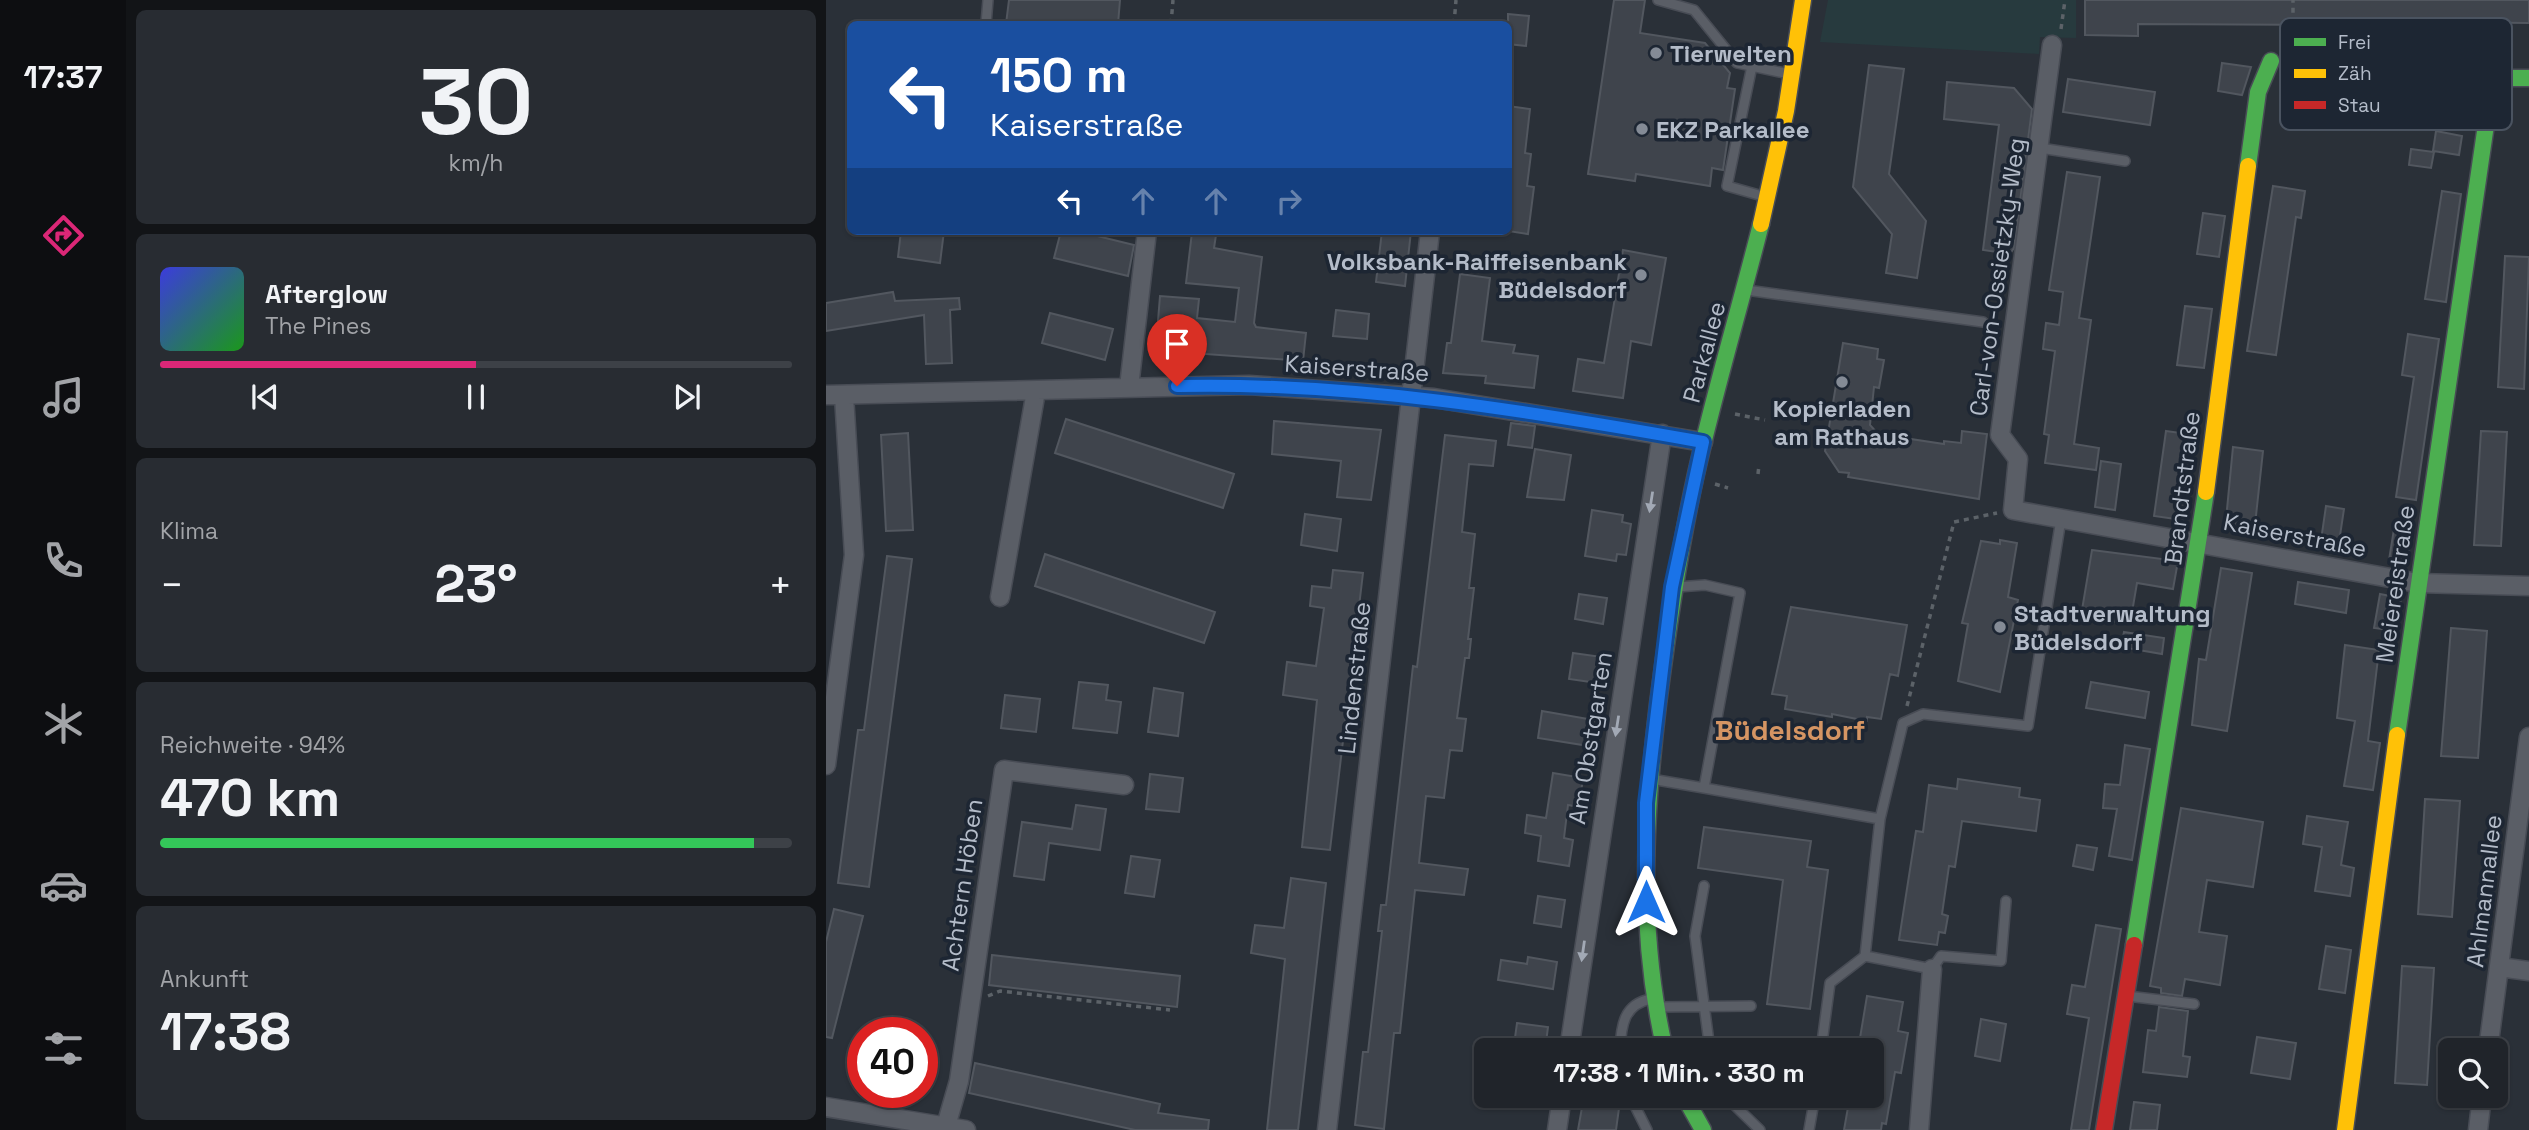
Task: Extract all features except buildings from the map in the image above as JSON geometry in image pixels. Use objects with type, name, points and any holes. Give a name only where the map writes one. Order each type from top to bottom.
[{"type":"street","name":"Parkallee","points":[[1662,1038],[1653,1003],[1646,952],[1646,803],[1672,587],[1703,442],[1767,197],[1803,0]]},
{"type":"street","name":"Carl-von-Ossietzky-Weg","points":[[2013,510],[2018,459],[2000,435],[2052,45]]},
{"type":"street","name":"Brandtstraße","points":[[2104,1130],[2200,542],[2219,372],[2258,92],[2271,61]]},
{"type":"street","name":"Meiereistraße","points":[[2345,1130],[2361,981],[2485,130]]},
{"type":"street","points":[[1129,387],[1147,235]]},
{"type":"street","name":"Lindenstraße","points":[[1327,1130],[1430,235]]},
{"type":"street","name":"Kaiserstraße","points":[[826,395],[1249,385],[1434,398],[1703,442]]},
{"type":"street","points":[[1000,597],[1036,391]]},
{"type":"street","points":[[826,765],[854,555],[844,396]]},
{"type":"street","name":"Am Obstgarten","points":[[1571,1038],[1662,434]]},
{"type":"street","name":"Kaiserstraße","points":[[2013,510],[2418,583],[2529,586]]},
{"type":"street","name":"Ahlmannallee","points":[[2490,1038],[2529,737]]},
{"type":"street","name":"Achtern Höben","points":[[946,1126],[959,1081],[1004,771],[1124,785]]},
{"type":"street","points":[[2499,967],[2529,971]]},
{"type":"street","points":[[1919,1130],[1932,969]]},
{"type":"street","points":[[826,1107],[966,1130]]},
{"type":"street","points":[[1557,1130],[1560,1108]]},
{"type":"street","points":[[1694,1108],[1703,1130]]},
{"type":"street","points":[[2478,1130],[2481,1108]]},
{"type":"lane","points":[[986,21],[988,0]]},
{"type":"lane","points":[[1658,0],[1694,10],[1737,63],[1791,75]]},
{"type":"lane","points":[[1752,66],[1727,186],[1767,197]]},
{"type":"lane","points":[[2040,148],[2125,161]]},
{"type":"lane","points":[[1744,290],[1983,322]]},
{"type":"lane","points":[[1823,1038],[1830,983],[1865,956],[1880,819],[1903,723],[1923,714],[2028,726],[2061,519]]},
{"type":"lane","points":[[1672,587],[1705,585],[1740,593],[1703,788]]},
{"type":"lane","points":[[1649,779],[1880,819]]},
{"type":"lane","points":[[1704,886],[1695,936],[1709,1038]]},
{"type":"lane","points":[[1865,956],[1932,969],[1941,956],[2001,961],[2006,901]]},
{"type":"lane","points":[[2125,996],[2194,1004]]},
{"type":"lane","points":[[1621,1038],[1622,1025],[1629,1008],[1639,1001],[1751,1006]]},
{"type":"lane","points":[[1636,1108],[1647,1130]]},
{"type":"lane","points":[[1738,1108],[1760,1130]]},
{"type":"lane","points":[[1809,1130],[1813,1108]]},
{"type":"path","points":[[1171,21],[1173,0]]},
{"type":"path","points":[[1454,21],[1456,0]]},
{"type":"path","points":[[2052,45],[2062,27],[2065,0]]},
{"type":"path","points":[[2293,0],[2293,18]]},
{"type":"path","points":[[2271,61],[2280,44]]},
{"type":"path","points":[[1712,408],[1766,420]]},
{"type":"path","points":[[1758,474],[1759,465]]},
{"type":"path","points":[[1903,723],[1954,522],[2013,510]]},
{"type":"path","points":[[970,1003],[1000,991],[1170,1010]]},
{"type":"green space","points":[[1828,0],[2076,0],[2076,38],[2040,37],[2039,54],[1820,42]]},
{"type":"traffic: fast","points":[[2248,166],[2258,92],[2271,61]]},
{"type":"traffic: fast","points":[[2512,78],[2529,78]]},
{"type":"traffic: fast","points":[[2397,735],[2485,130]]},
{"type":"traffic: fast","points":[[1662,1038],[1651,963],[1646,877],[1649,791],[1658,704],[1674,589],[1696,474],[1761,224]]},
{"type":"traffic: fast","points":[[2134,945],[2206,492]]},
{"type":"traffic: fast","points":[[1691,1108],[1703,1130]]},
{"type":"traffic: slow","points":[[1761,224],[1786,111],[1803,0]]},
{"type":"traffic: slow","points":[[2206,492],[2248,166]]},
{"type":"traffic: slow","points":[[2345,1130],[2397,735]]},
{"type":"traffic: jam","points":[[2104,1130],[2134,945]]},
{"type":"place","name":"Tierwelten","points":[[1656,53]]},
{"type":"place","name":"EKZ Parkallee","points":[[1642,129]]},
{"type":"place","name":"Volksbank-Raiffeisenbank Büdelsdorf","points":[[1641,275]]},
{"type":"place","name":"Kopierladen am Rathaus","points":[[1842,382]]},
{"type":"place","name":"Stadtverwaltung Büdelsdorf","points":[[2000,627]]},
{"type":"district","name":"Büdelsdorf","points":[[1790,730]]},
{"type":"route","points":[[1177,386],[1249,385],[1434,398],[1703,442],[1672,587],[1646,803],[1646,902]]}]
